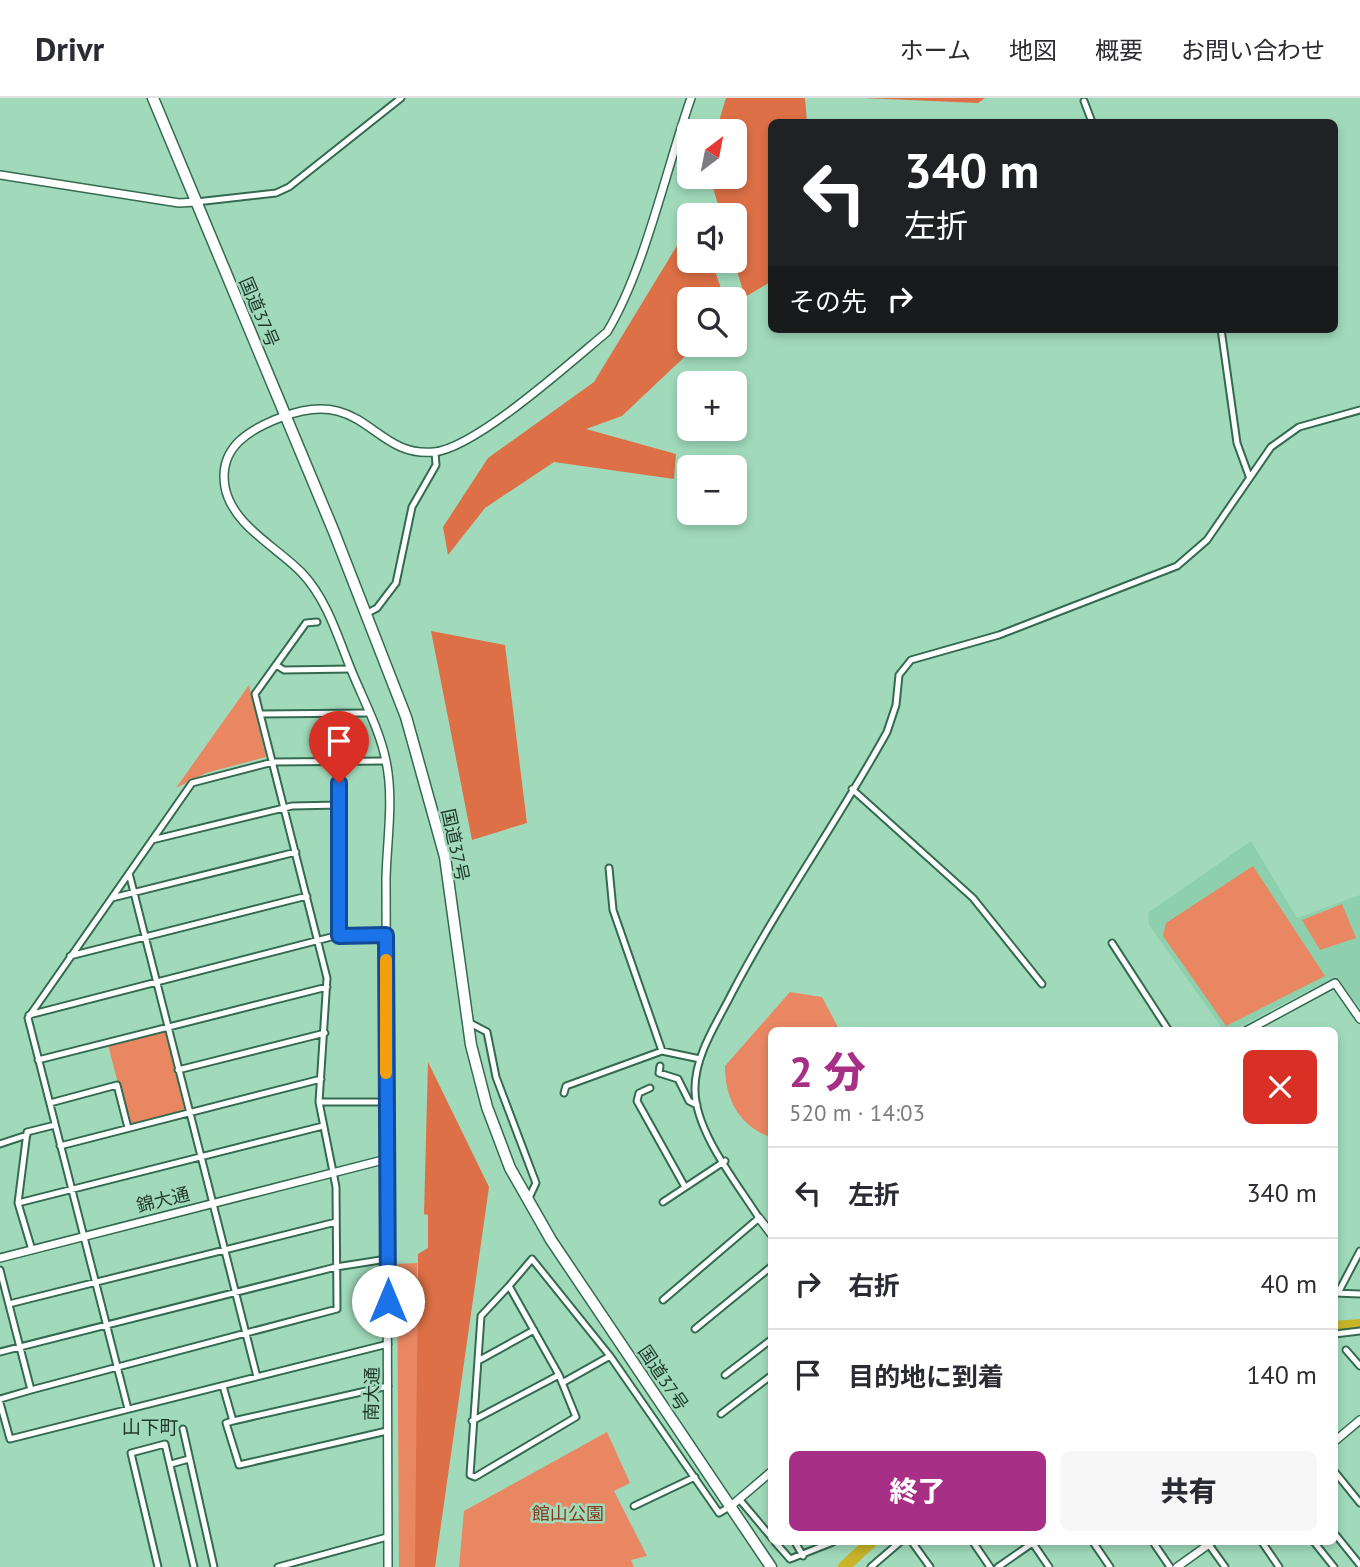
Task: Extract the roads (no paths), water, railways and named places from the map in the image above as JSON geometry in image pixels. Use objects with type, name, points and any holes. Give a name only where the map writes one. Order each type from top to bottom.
[{"type":"highway","name":"国道37号","points":[[153,98],[334,532],[406,717],[445,857],[468,1022],[487,1107],[510,1168],[527,1202],[771,1567]]},
{"type":"street","points":[[0,175],[179,203],[276,193],[289,187],[401,98]]},
{"type":"street","points":[[366,614],[377,608],[396,583],[412,507],[436,465],[435,452],[467,440],[533,393],[607,332],[639,256],[691,98]]},
{"type":"street","points":[[1084,102],[1091,119]]},
{"type":"street","points":[[1222,333],[1237,443],[1249,476]]},
{"type":"street","name":"南大通","points":[[388,1567],[386,935],[389,815],[386,761],[369,713],[319,596],[302,573],[237,513],[225,486],[227,460],[233,446],[242,436],[284,416],[309,409],[336,409],[351,414],[398,445],[435,452]]},
{"type":"street","points":[[768,1229],[705,1131],[695,1090],[700,1059],[709,1035],[779,906],[887,732],[896,705],[899,675],[911,660],[999,635],[1177,566],[1207,540],[1271,447],[1299,427],[1360,410]]},
{"type":"street","points":[[317,622],[306,623],[255,694],[307,896],[327,987],[319,1102],[333,1172],[336,1222],[334,1312],[31,1390],[0,1401],[2,1420],[10,1439],[388,1344]]},
{"type":"street","points":[[276,665],[284,670],[351,669]]},
{"type":"street","points":[[260,714],[369,713]]},
{"type":"street","points":[[338,761],[339,936]]},
{"type":"street","points":[[128,1409],[27,1018],[192,783],[273,762],[386,761]]},
{"type":"street","points":[[852,789],[973,898],[1042,985]]},
{"type":"street","points":[[152,840],[285,807],[339,806]]},
{"type":"street","points":[[111,898],[296,852]]},
{"type":"street","points":[[609,867],[613,910],[662,1051]]},
{"type":"street","points":[[129,873],[257,1377]]},
{"type":"street","points":[[70,956],[307,896]]},
{"type":"street","points":[[29,1015],[339,936],[386,935]]},
{"type":"street","points":[[1112,943],[1166,1027]]},
{"type":"street","points":[[1253,1027],[1335,983],[1360,1018]]},
{"type":"street","points":[[38,1060],[327,987]]},
{"type":"street","points":[[468,1022],[487,1032],[496,1077],[536,1184],[527,1202]]},
{"type":"street","points":[[178,1070],[325,1033]]},
{"type":"street","points":[[564,1093],[566,1086],[662,1051],[700,1059]]},
{"type":"street","points":[[660,1066],[659,1073],[678,1079],[689,1101],[697,1105]]},
{"type":"street","points":[[60,1146],[321,1079]]},
{"type":"street","points":[[50,1103],[117,1085],[128,1128]]},
{"type":"street","points":[[650,1088],[639,1093],[637,1101],[685,1187]]},
{"type":"street","points":[[319,1102],[387,1102]]},
{"type":"street","points":[[32,1250],[18,1203],[27,1132],[55,1125]]},
{"type":"street","points":[[18,1203],[323,1126]]},
{"type":"street","points":[[0,1144],[27,1135]]},
{"type":"street","name":"錦大通","points":[[0,1258],[387,1159]]},
{"type":"street","points":[[663,1202],[725,1161]]},
{"type":"street","points":[[663,1300],[759,1217]]},
{"type":"street","points":[[9,1304],[336,1222]]},
{"type":"street","points":[[1338,1291],[1360,1251]]},
{"type":"street","points":[[0,1352],[336,1267],[387,1259]]},
{"type":"street","points":[[509,1286],[559,1375],[576,1417],[475,1477],[470,1475],[471,1421],[481,1316],[532,1259],[610,1356],[719,1513],[740,1500],[768,1475]]},
{"type":"street","points":[[695,1329],[768,1269]]},
{"type":"street","points":[[0,1270],[31,1390]]},
{"type":"street","points":[[1338,1293],[1360,1294]]},
{"type":"street","points":[[478,1361],[534,1330]]},
{"type":"street","points":[[1338,1334],[1360,1331]]},
{"type":"street","points":[[725,1376],[768,1342]]},
{"type":"street","points":[[1346,1350],[1360,1366]]},
{"type":"street","points":[[562,1383],[610,1356]]},
{"type":"street","points":[[471,1421],[559,1375]]},
{"type":"street","points":[[721,1413],[768,1378]]},
{"type":"street","points":[[223,1386],[233,1421]]},
{"type":"street","points":[[387,1431],[239,1465],[226,1423],[388,1386]]},
{"type":"street","points":[[1338,1438],[1360,1420]]},
{"type":"street","points":[[183,1429],[214,1567]]},
{"type":"street","points":[[158,1567],[131,1453],[165,1444],[194,1567]]},
{"type":"street","points":[[171,1464],[189,1460]]},
{"type":"street","points":[[1338,1476],[1360,1503]]},
{"type":"street","points":[[634,1506],[695,1477]]},
{"type":"street","points":[[740,1500],[768,1534]]},
{"type":"street","points":[[278,1567],[387,1537]]},
{"type":"street","points":[[1338,1538],[1360,1565]]},
{"type":"street","points":[[776,1545],[788,1562],[827,1545]]},
{"type":"street","points":[[797,1545],[803,1556]]},
{"type":"street","points":[[871,1567],[897,1545]]},
{"type":"street","points":[[914,1545],[930,1567]]},
{"type":"street","points":[[975,1545],[990,1567]]},
{"type":"street","points":[[998,1567],[1029,1545]]},
{"type":"street","points":[[1035,1545],[1049,1567]]},
{"type":"street","points":[[1095,1545],[1110,1567]]},
{"type":"street","points":[[1155,1545],[1170,1567]]},
{"type":"street","points":[[1177,1567],[1206,1545]]},
{"type":"street","points":[[1210,1545],[1225,1567]]},
{"type":"street","points":[[1264,1545],[1279,1567]]},
{"type":"street","points":[[1316,1545],[1334,1567]]},
{"type":"waterway","points":[[1338,1327],[1360,1325]]},
{"type":"waterway","points":[[844,1567],[868,1545]]},
{"type":"district","name":"山下町","points":[[150,1427]]},
{"type":"park label","name":"館山公園","points":[[568,1514]]}]
